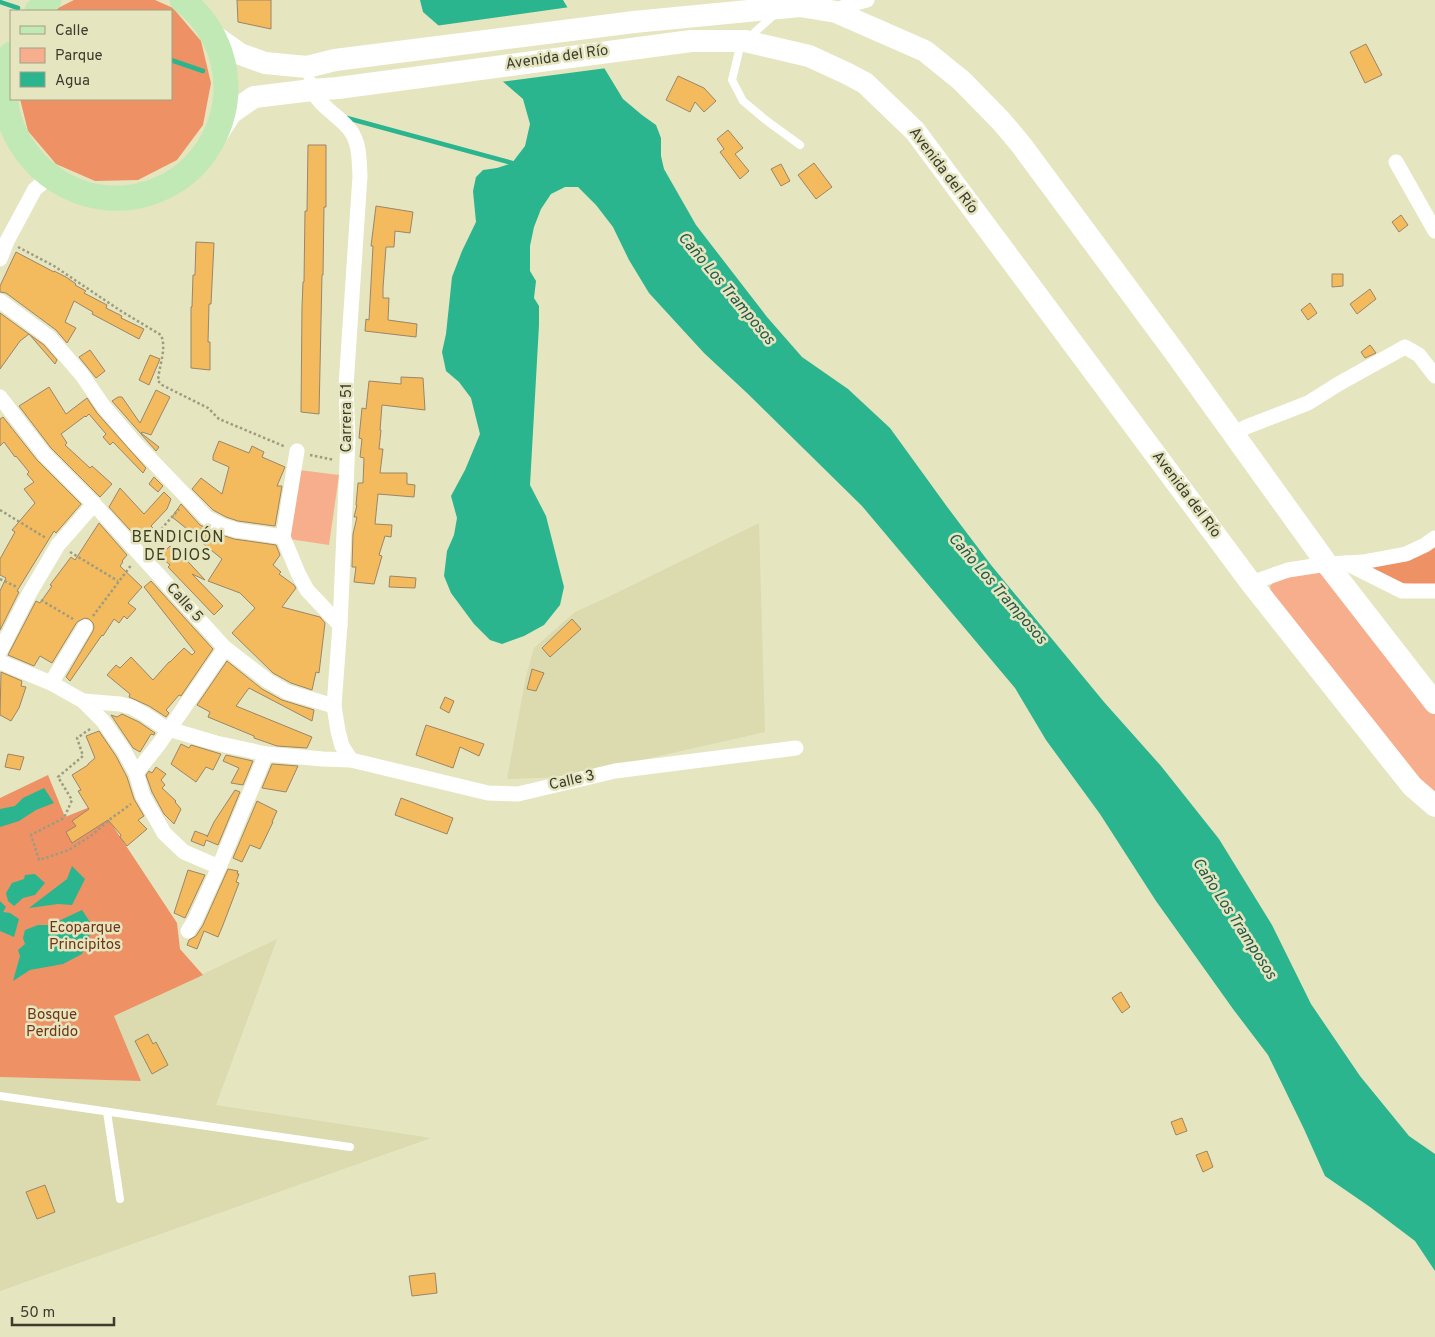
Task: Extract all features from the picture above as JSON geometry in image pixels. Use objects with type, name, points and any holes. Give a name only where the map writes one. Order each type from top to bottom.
[{"type":"main road","points":[[38,10],[49,0]]},
{"type":"main road","points":[[0,62],[10,120],[19,142],[33,162],[50,178],[70,189],[92,196],[115,199],[139,196],[161,189],[181,177],[198,162],[212,143],[221,122],[226,100],[226,78],[222,56],[213,34],[189,3]]},
{"type":"main road","name":"Avenida del Río","points":[[213,34],[240,54],[265,63],[307,67],[335,60],[621,24],[800,6],[836,12],[925,51],[962,81],[1002,122],[1022,146],[1233,434],[1335,563],[1435,703]]},
{"type":"main road","name":"Avenida del Río","points":[[212,143],[231,113],[254,97],[338,88],[691,41],[745,41],[809,56],[865,83],[914,131],[1251,583],[1412,786],[1435,806]]},
{"type":"main road","points":[[6,97],[7,70],[10,58]]},
{"type":"street","points":[[836,12],[848,5],[867,0]]},
{"type":"street","points":[[307,67],[312,90]]},
{"type":"street","name":"Carrera 51","points":[[312,90],[319,101],[350,130],[356,142],[360,176],[346,386],[348,440],[340,625],[334,706],[342,746],[351,760]]},
{"type":"street","points":[[1396,162],[1435,231]]},
{"type":"street","points":[[0,259],[7,241],[35,189],[50,178]]},
{"type":"street","points":[[0,301],[50,338],[82,375],[104,407],[134,442],[207,518],[236,530],[283,537]]},
{"type":"street","points":[[1233,434],[1246,427],[1308,403],[1405,347],[1419,354],[1435,376]]},
{"type":"street","name":"Calle 5","points":[[0,397],[44,454],[94,504],[225,648],[268,681],[287,692],[334,706]]},
{"type":"street","points":[[297,452],[283,537],[307,590],[340,625]]},
{"type":"street","points":[[0,651],[29,594],[58,546],[94,504]]},
{"type":"street","points":[[1251,583],[1288,570],[1335,563],[1363,562],[1406,554],[1435,538]]},
{"type":"street","points":[[1335,563],[1402,590],[1435,591]]},
{"type":"street","points":[[51,683],[86,627]]},
{"type":"street","points":[[136,773],[148,759],[225,648]]},
{"type":"street","points":[[0,662],[51,683],[83,701],[103,721],[124,751],[136,773],[143,796],[164,833],[184,852],[219,867]]},
{"type":"street","name":"Calle 3","points":[[83,701],[120,704],[131,707],[169,729],[216,743],[266,754],[351,760],[488,793],[518,794],[615,771],[796,748]]},
{"type":"street","points":[[188,931],[195,920],[219,867],[266,754]]},
{"type":"lane","points":[[782,8],[745,41],[739,51],[732,80],[743,101],[800,145]]},
{"type":"lane","points":[[0,1096],[350,1147]]},
{"type":"lane","points":[[107,1112],[120,1199]]},
{"type":"path","points":[[7,241],[54,266],[121,311],[161,335],[164,341],[158,381],[162,385],[208,408],[219,419],[297,452],[347,464]]},
{"type":"path","points":[[0,510],[118,580]]},
{"type":"path","points":[[0,579],[86,627]]},
{"type":"path","points":[[103,721],[77,738],[83,756],[58,777],[72,800],[64,818],[31,835],[39,860],[69,850],[143,796]]},
{"type":"shaded area","points":[[759,523],[765,732],[566,777],[507,779],[526,676],[534,648],[575,612]]},
{"type":"shaded area","points":[[277,939],[216,1105],[431,1138],[0,1291],[0,1077],[140,1081],[108,1019]]},
{"type":"green space","points":[[74,0],[155,0],[173,8],[201,41],[211,83],[203,125],[177,160],[138,180],[95,181],[56,164],[28,131],[20,100],[172,100],[172,10],[54,10]]},
{"type":"green space","points":[[299,470],[339,475],[329,545],[289,539]]},
{"type":"green space","points":[[1435,546],[1435,585],[1394,583],[1361,567],[1409,560]]},
{"type":"green space","points":[[1317,567],[1368,634],[1435,714],[1435,796],[1410,770],[1271,593],[1270,586],[1273,583]]},
{"type":"green space","name":"Ecoparque Principitos","points":[[48,775],[65,817],[100,803],[109,820],[177,923],[180,949],[203,975],[114,1016],[141,1081],[0,1077],[0,798]]},
{"type":"water","name":"Caño Los Tramposos","points":[[420,0],[563,0],[623,99],[656,125],[661,138],[661,156],[664,169],[696,225],[767,317],[802,357],[848,389],[890,428],[991,565],[1104,702],[1161,766],[1219,839],[1272,925],[1311,1004],[1360,1076],[1409,1136],[1435,1154],[1435,1271],[1415,1241],[1325,1176],[1268,1055],[1156,901],[1100,814],[1046,740],[1015,688],[862,506],[704,353],[649,293],[629,260],[613,227],[596,205],[578,187],[565,187],[551,194],[541,209],[534,227],[530,246],[530,271],[536,281],[534,298],[539,306],[539,325],[530,485],[546,516],[564,587],[560,605],[544,625],[524,636],[502,644],[490,640],[474,624],[451,593],[444,576],[447,551],[454,535],[457,518],[451,496],[465,470],[480,434],[471,398],[459,382],[446,371],[442,352],[446,334],[452,277],[476,222],[473,191],[476,177],[483,170],[512,163],[525,146],[530,124],[523,99],[423,12]]},
{"type":"water","points":[[44,788],[54,803],[36,810],[19,821],[0,827],[0,809],[15,806],[23,798]]},
{"type":"water","points":[[72,866],[85,879],[72,905],[58,904],[29,908],[67,879]]},
{"type":"water","points":[[35,874],[45,883],[35,895],[23,898],[14,906],[8,901],[6,893],[12,883],[24,879],[25,875]]},
{"type":"water","points":[[0,901],[6,907],[3,912],[10,913],[19,919],[14,937],[0,931]]},
{"type":"water","points":[[82,910],[92,925],[82,954],[63,964],[30,970],[13,981],[20,956],[18,950],[25,944],[23,938],[25,930],[38,925],[50,925]]},
{"type":"pier","points":[[570,7],[607,68],[500,82],[435,26]]},
{"type":"building","points":[[237,0],[271,0],[271,29],[238,22]]},
{"type":"building","points":[[1366,44],[1382,75],[1365,83],[1350,52]]},
{"type":"building","points":[[678,76],[704,88],[716,101],[704,112],[695,102],[690,112],[666,100]]},
{"type":"building","points":[[728,130],[743,148],[735,154],[749,171],[740,179],[720,152],[724,149],[717,139]]},
{"type":"building","points":[[308,145],[326,145],[326,207],[324,207],[319,414],[301,412],[302,307]]},
{"type":"building","points":[[814,163],[832,187],[816,199],[798,175]]},
{"type":"building","points":[[781,164],[790,181],[781,186],[771,169]]},
{"type":"building","points":[[376,206],[413,212],[410,233],[395,231],[394,247],[386,247],[383,298],[389,298],[388,320],[417,324],[416,337],[365,331],[366,319],[369,320],[373,246],[371,246]]},
{"type":"building","points":[[1401,215],[1408,225],[1399,232],[1392,222]]},
{"type":"building","points":[[196,242],[214,243],[211,304],[209,304],[208,342],[210,342],[210,370],[191,368],[191,307],[193,275],[195,275]]},
{"type":"building","points":[[16,252],[66,277],[86,291],[84,293],[107,305],[106,308],[122,316],[121,318],[144,329],[139,339],[92,314],[93,312],[74,301],[65,322],[76,328],[67,343],[56,330],[6,293],[0,292],[0,286]]},
{"type":"building","points":[[1332,274],[1343,274],[1343,286],[1332,287]]},
{"type":"building","points":[[1370,289],[1376,299],[1357,314],[1350,304]]},
{"type":"building","points":[[1310,303],[1317,313],[1308,320],[1301,310]]},
{"type":"building","points":[[0,313],[29,334],[20,341],[0,369]]},
{"type":"building","points":[[29,334],[44,345],[57,360],[55,364]]},
{"type":"building","points":[[1370,345],[1376,353],[1365,358],[1361,352]]},
{"type":"building","points":[[90,350],[105,371],[96,378],[79,357]]},
{"type":"building","points":[[150,355],[160,359],[149,385],[139,380]]},
{"type":"building","points":[[401,377],[423,378],[425,410],[382,405],[379,449],[383,449],[380,473],[407,473],[407,484],[415,485],[414,497],[378,494],[375,524],[392,525],[391,537],[385,536],[379,555],[382,556],[374,584],[354,582],[356,567],[352,567],[353,534],[357,517],[354,517],[357,505],[358,483],[363,483],[364,458],[360,457],[362,439],[359,438],[362,408],[366,409],[369,381],[401,384]]},
{"type":"building","points":[[49,387],[66,414],[87,398],[97,413],[146,468],[143,473],[113,442],[110,445],[103,437],[106,434],[89,414],[85,416],[61,434],[67,443],[65,445],[90,468],[92,466],[112,484],[100,497],[51,448],[19,406]]},
{"type":"building","points":[[156,390],[170,397],[151,435],[141,433],[159,447],[156,451],[112,401],[122,397],[140,423]]},
{"type":"building","points":[[3,417],[37,460],[81,504],[56,533],[54,531],[17,591],[19,592],[0,630],[0,591],[6,578],[0,575],[0,559],[15,532],[12,530],[35,503],[24,489],[34,482],[27,474],[29,472],[4,442],[0,446],[0,419]]},
{"type":"building","points":[[219,441],[249,453],[252,446],[264,452],[262,457],[285,467],[277,486],[282,486],[275,526],[238,521],[226,517],[213,510],[192,489],[201,478],[222,494],[229,467],[213,460]]},
{"type":"building","points":[[154,477],[163,486],[158,492],[149,484]]},
{"type":"building","points":[[120,488],[144,514],[164,492],[171,499],[167,509],[151,526],[153,528],[140,541],[109,507]]},
{"type":"building","points":[[181,504],[200,525],[219,534],[234,539],[276,545],[280,555],[273,565],[281,572],[279,574],[296,588],[282,607],[320,617],[325,623],[319,673],[316,672],[312,690],[291,683],[273,673],[232,633],[255,608],[240,593],[208,581],[222,559],[172,517]]},
{"type":"building","points":[[99,523],[127,555],[120,566],[142,587],[128,603],[136,609],[127,619],[124,616],[119,623],[114,619],[70,681],[66,677],[93,631],[93,623],[89,619],[85,618],[77,622],[52,663],[40,656],[34,666],[8,655],[36,601],[40,603],[52,586],[50,585],[71,557],[75,560]]},
{"type":"building","points":[[170,546],[180,556],[181,554],[205,580],[192,574],[223,606],[214,615],[168,567],[170,565],[160,556]]},
{"type":"building","points":[[390,576],[416,578],[415,588],[389,587]]},
{"type":"building","points":[[151,581],[213,649],[181,696],[179,695],[166,710],[169,713],[166,717],[149,706],[129,697],[130,694],[107,675],[116,665],[120,668],[131,657],[153,680],[184,648],[192,655],[195,652],[144,587]]},
{"type":"building","points":[[572,619],[581,629],[550,657],[542,648]]},
{"type":"building","points":[[227,661],[262,689],[282,700],[314,710],[312,721],[249,688],[236,706],[312,737],[307,748],[277,746],[254,738],[254,736],[208,717],[210,712],[197,705]]},
{"type":"building","points":[[532,669],[544,673],[536,691],[527,689]]},
{"type":"building","points":[[1,672],[22,681],[21,686],[26,687],[19,708],[11,721],[0,715]]},
{"type":"building","points":[[445,697],[454,701],[449,713],[440,708]]},
{"type":"building","points":[[122,714],[139,722],[155,733],[154,735],[151,734],[140,752],[133,748],[111,715],[117,717]]},
{"type":"building","points":[[426,725],[484,744],[479,756],[460,747],[453,768],[416,755]]},
{"type":"building","points":[[99,731],[116,756],[127,777],[134,799],[144,816],[138,820],[147,829],[127,846],[120,837],[121,835],[108,820],[72,843],[66,832],[76,826],[72,821],[89,809],[78,791],[81,790],[72,775],[95,758],[86,736]]},
{"type":"building","points":[[181,744],[189,748],[191,745],[221,754],[213,770],[206,767],[196,782],[171,764]]},
{"type":"building","points":[[8,754],[24,757],[20,770],[5,767]]},
{"type":"building","points":[[226,755],[253,761],[243,785],[231,783],[239,768],[223,761]]},
{"type":"building","points":[[272,764],[298,766],[286,792],[262,788]]},
{"type":"building","points":[[156,767],[166,774],[161,780],[165,785],[162,788],[176,801],[181,809],[174,824],[164,814],[152,792],[146,775],[149,771],[152,773]]},
{"type":"building","points":[[235,790],[240,792],[218,845],[206,840],[204,846],[191,841],[195,831],[208,836],[214,822]]},
{"type":"building","points":[[401,798],[453,818],[447,834],[395,815]]},
{"type":"building","points":[[257,801],[277,811],[260,849],[250,845],[242,862],[233,858]]},
{"type":"building","points":[[228,869],[238,871],[237,874],[239,874],[236,882],[239,883],[218,937],[204,931],[197,949],[187,945],[189,940],[196,936],[203,925]]},
{"type":"building","points":[[188,870],[205,875],[185,918],[174,913]]},
{"type":"building","points":[[1121,992],[1130,1007],[1122,1013],[1112,998]]},
{"type":"building","points":[[148,1034],[153,1044],[156,1042],[168,1065],[152,1074],[135,1041]]},
{"type":"building","points":[[1182,1118],[1187,1131],[1176,1135],[1171,1122]]},
{"type":"building","points":[[1207,1151],[1213,1167],[1203,1172],[1196,1155]]},
{"type":"building","points":[[45,1185],[55,1212],[37,1219],[26,1192]]},
{"type":"building","points":[[435,1273],[437,1293],[412,1296],[409,1276]]},
{"type":"waterway","points":[[0,2],[18,8]]},
{"type":"waterway","points":[[172,60],[203,71]]},
{"type":"waterway","points":[[347,118],[512,163]]},
{"type":"district","name":"BENDICIÓN DE DIOS","points":[[178,547]]},
{"type":"park label","name":"Bosque Perdido","points":[[52,1024]]}]
